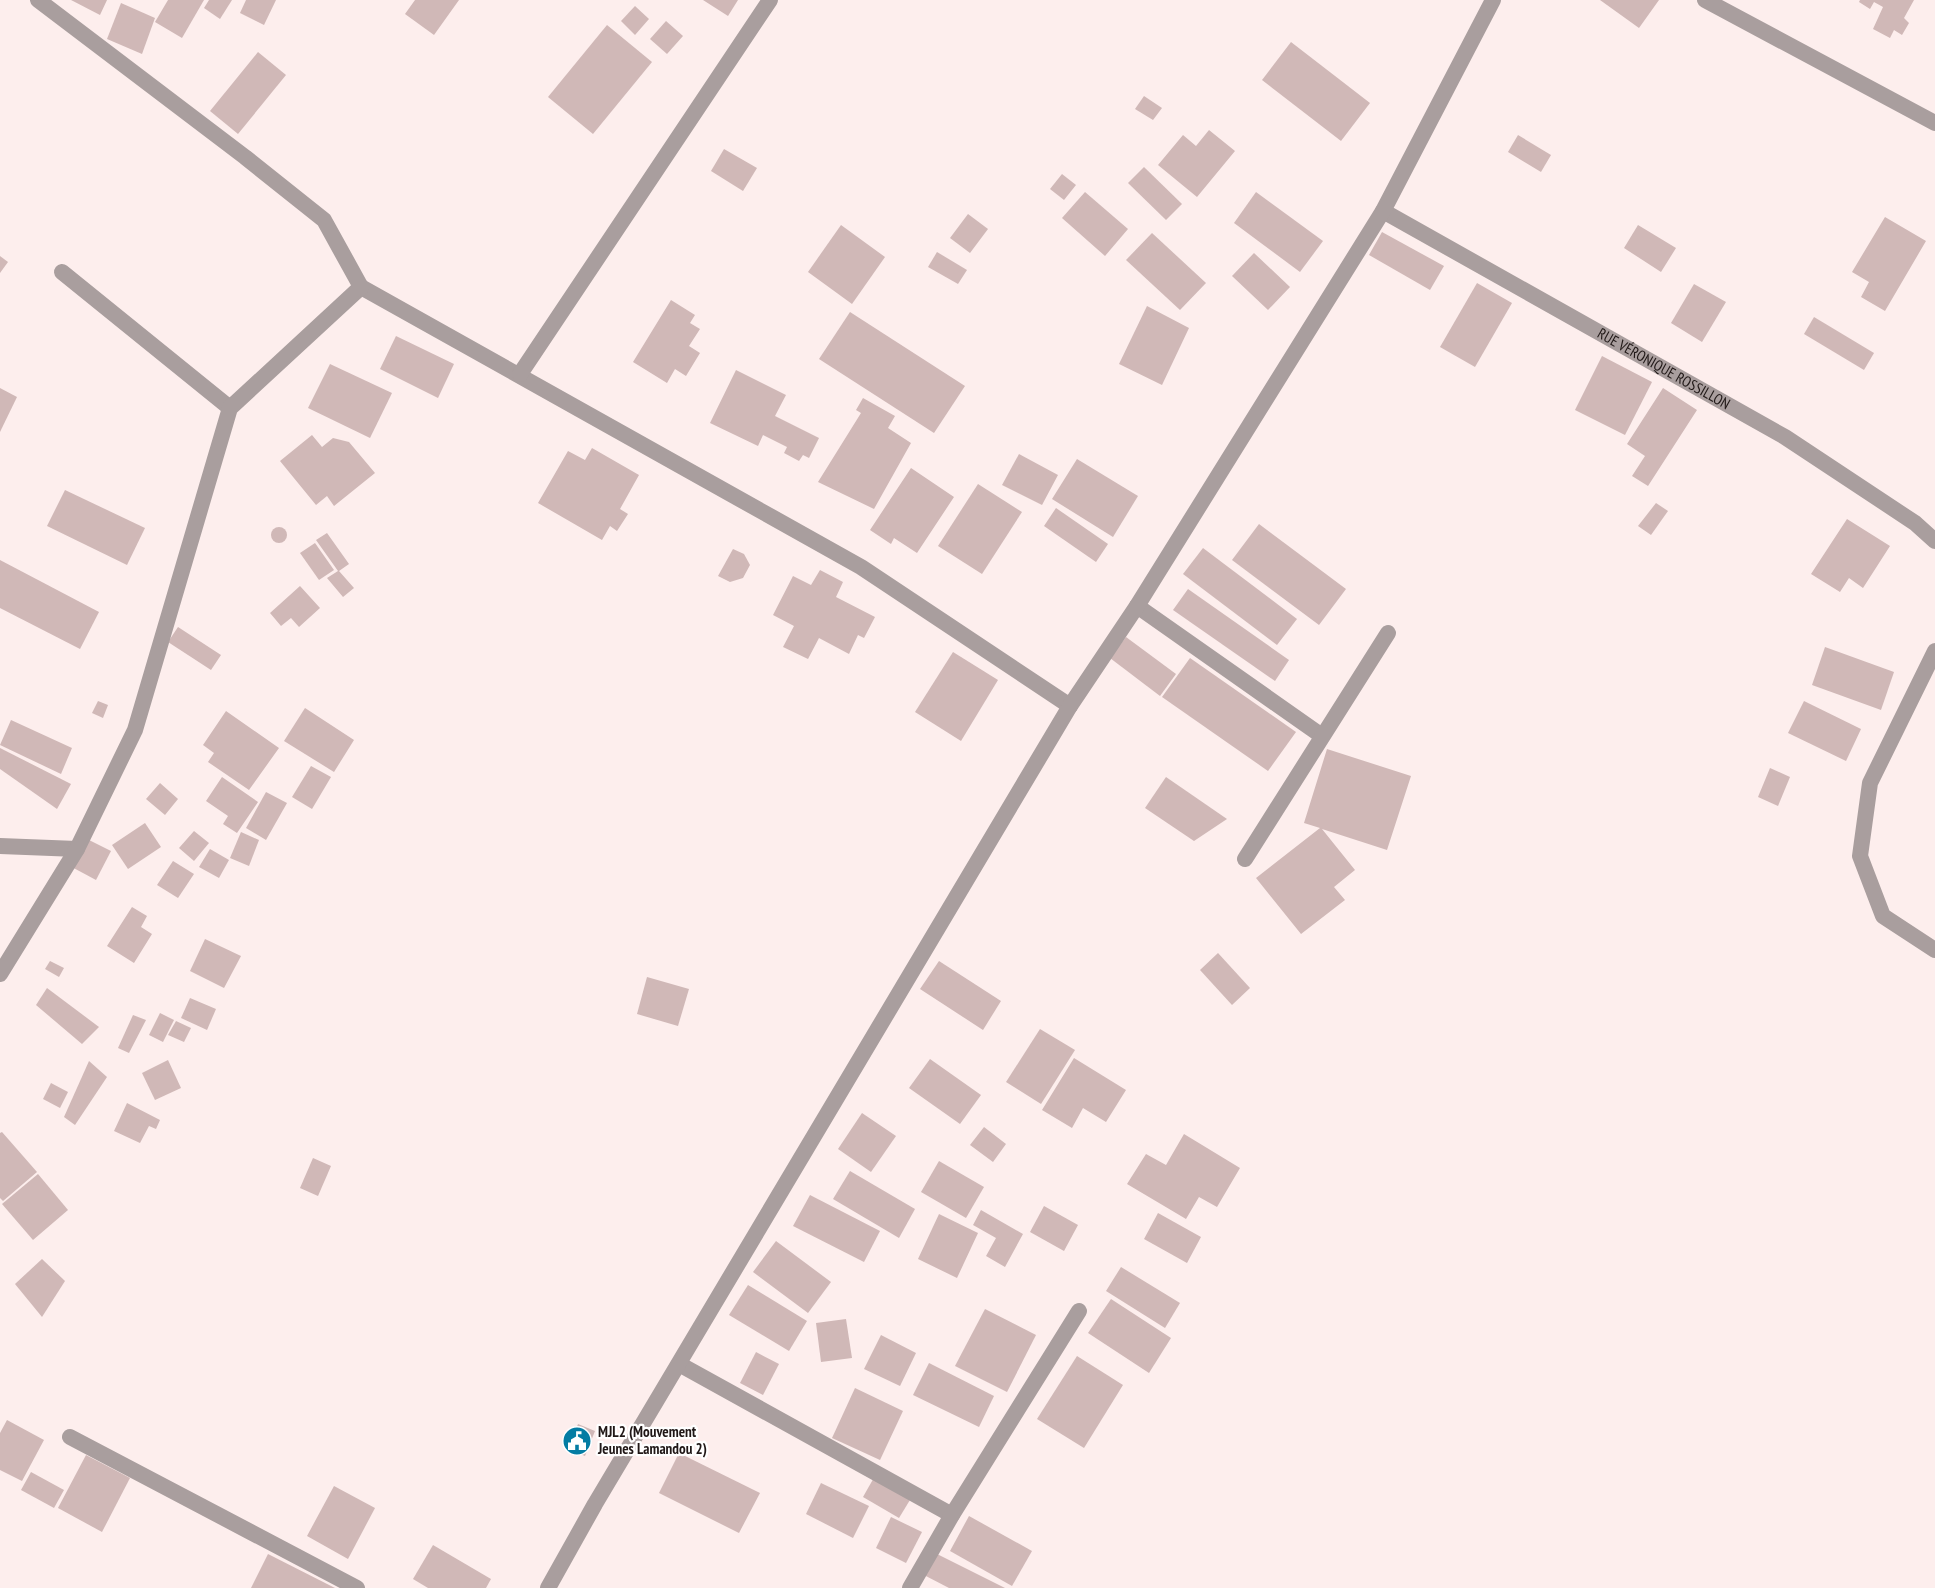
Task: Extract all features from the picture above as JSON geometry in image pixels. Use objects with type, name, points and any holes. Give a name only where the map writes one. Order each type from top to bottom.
[{"type":"street","points":[[38,0],[246,157],[324,220],[361,287],[861,567],[1070,706]]},
{"type":"street","points":[[520,374],[770,0]]},
{"type":"street","points":[[1705,0],[1935,123]]},
{"type":"street","points":[[548,1588],[1070,706],[1137,606],[1383,211],[1489,2]]},
{"type":"street","name":"RUE VÉRONIQUE ROSSILLON","points":[[1383,211],[1785,436],[1915,523],[1935,541]]},
{"type":"street","points":[[62,272],[230,408]]},
{"type":"street","points":[[0,974],[77,849],[135,730],[230,408],[361,287]]},
{"type":"street","points":[[1137,606],[1322,735]]},
{"type":"street","points":[[1245,859],[1388,633]]},
{"type":"street","points":[[1935,651],[1870,783],[1860,856],[1883,916],[1935,950]]},
{"type":"street","points":[[0,846],[77,849]]},
{"type":"street","points":[[910,1588],[952,1515],[1079,1311]]},
{"type":"street","points":[[679,1364],[952,1515]]},
{"type":"street","points":[[70,1437],[357,1588]]},
{"type":"building","points":[[71,0],[107,0],[100,15]]},
{"type":"building","points":[[168,0],[204,0],[182,38],[155,22]]},
{"type":"building","points":[[209,0],[232,0],[220,19],[204,8]]},
{"type":"building","points":[[246,0],[276,0],[264,25],[240,13]]},
{"type":"building","points":[[415,0],[459,0],[434,35],[405,14]]},
{"type":"building","points":[[703,0],[738,0],[728,16]]},
{"type":"building","points":[[1600,0],[1659,0],[1639,28]]},
{"type":"building","points":[[1860,0],[1914,0],[1904,18],[1909,23],[1902,35],[1894,30],[1890,38],[1873,29],[1883,7],[1874,2],[1870,9],[1859,2]]},
{"type":"building","points":[[121,3],[155,18],[142,54],[107,39]]},
{"type":"building","points":[[635,6],[649,19],[635,35],[621,21]]},
{"type":"building","points":[[666,21],[683,36],[667,54],[650,39]]},
{"type":"building","points":[[607,25],[652,62],[593,134],[548,97]]},
{"type":"building","points":[[1291,42],[1370,103],[1341,141],[1262,80]]},
{"type":"building","points":[[258,52],[286,75],[238,134],[210,111]]},
{"type":"building","points":[[1144,96],[1162,108],[1153,120],[1135,109]]},
{"type":"building","points":[[1209,130],[1235,151],[1197,197],[1158,165],[1183,135],[1196,146]]},
{"type":"building","points":[[1518,135],[1551,155],[1541,172],[1508,152]]},
{"type":"building","points":[[724,149],[757,168],[743,191],[711,171]]},
{"type":"building","points":[[1144,167],[1182,204],[1166,220],[1128,183]]},
{"type":"building","points":[[1062,174],[1076,185],[1064,200],[1050,189]]},
{"type":"building","points":[[1085,192],[1128,229],[1105,256],[1062,218]]},
{"type":"building","points":[[1256,192],[1323,241],[1300,272],[1234,223]]},
{"type":"building","points":[[968,214],[988,229],[970,253],[950,238]]},
{"type":"building","points":[[1885,217],[1926,241],[1885,311],[1861,297],[1869,282],[1852,272]]},
{"type":"building","points":[[841,225],[885,257],[852,304],[808,272]]},
{"type":"building","points":[[1638,225],[1676,248],[1661,272],[1624,248]]},
{"type":"building","points":[[1382,232],[1444,266],[1430,290],[1369,255]]},
{"type":"building","points":[[1152,233],[1206,283],[1180,310],[1126,260]]},
{"type":"building","points":[[937,252],[967,270],[958,284],[928,267]]},
{"type":"building","points":[[1254,253],[1290,287],[1268,310],[1232,276]]},
{"type":"building","points":[[0,256],[8,262],[0,273]]},
{"type":"building","points":[[1477,283],[1512,303],[1475,367],[1440,347]]},
{"type":"building","points":[[1694,284],[1726,302],[1702,342],[1671,323]]},
{"type":"building","points":[[671,300],[695,315],[690,323],[700,329],[689,346],[700,353],[686,376],[675,369],[667,383],[633,362]]},
{"type":"building","points":[[1147,306],[1189,328],[1162,385],[1119,364]]},
{"type":"building","points":[[850,312],[965,386],[934,433],[819,359]]},
{"type":"building","points":[[1814,317],[1874,353],[1864,370],[1804,334]]},
{"type":"building","points":[[396,336],[454,364],[438,398],[380,369]]},
{"type":"building","points":[[1602,356],[1652,382],[1625,435],[1575,410]]},
{"type":"building","points":[[330,364],[392,393],[370,438],[308,408]]},
{"type":"building","points":[[736,370],[786,395],[775,416],[819,438],[809,458],[803,455],[799,461],[784,453],[787,447],[763,435],[758,446],[710,423]]},
{"type":"building","points":[[0,388],[17,397],[0,432]]},
{"type":"building","points":[[1663,388],[1697,410],[1648,486],[1632,476],[1645,456],[1627,444]]},
{"type":"building","points":[[863,398],[895,416],[888,428],[911,443],[874,509],[818,482],[861,413],[856,410]]},
{"type":"building","points":[[312,435],[322,447],[333,438],[349,442],[375,473],[334,506],[327,496],[316,505],[280,461]]},
{"type":"building","points":[[592,448],[639,475],[620,509],[628,514],[617,531],[610,526],[602,540],[538,503],[568,451],[585,460]]},
{"type":"building","points":[[1019,454],[1058,475],[1042,505],[1002,485]]},
{"type":"building","points":[[1077,459],[1138,496],[1113,537],[1052,499]]},
{"type":"building","points":[[911,468],[954,497],[917,553],[894,538],[891,544],[870,530]]},
{"type":"building","points":[[978,484],[1022,512],[982,574],[938,546]]},
{"type":"building","points":[[65,490],[145,528],[127,565],[47,526]]},
{"type":"building","points":[[1656,503],[1668,511],[1651,535],[1638,526]]},
{"type":"building","points":[[1056,508],[1108,544],[1096,562],[1044,526]]},
{"type":"building","points":[[1847,519],[1890,546],[1863,588],[1849,578],[1840,592],[1811,574]]},
{"type":"building","points":[[1259,524],[1346,589],[1319,625],[1232,560]]},
{"type":"building","points":[[276,527],[282,527],[287,535],[285,541],[276,543],[271,538],[271,532]]},
{"type":"building","points":[[327,533],[349,564],[339,571],[354,588],[343,597],[327,578],[338,571],[316,540]]},
{"type":"building","points":[[315,543],[334,570],[319,580],[300,553]]},
{"type":"building","points":[[1203,548],[1297,619],[1277,645],[1183,574]]},
{"type":"building","points":[[733,549],[744,554],[750,565],[743,578],[730,582],[718,576]]},
{"type":"building","points":[[0,560],[99,612],[80,649],[0,608]]},
{"type":"building","points":[[820,570],[843,582],[836,597],[875,617],[864,638],[858,635],[849,654],[819,638],[808,659],[783,647],[794,626],[773,615],[793,576],[811,585]]},
{"type":"building","points":[[300,586],[320,608],[299,627],[291,618],[281,626],[270,613]]},
{"type":"building","points":[[1188,589],[1289,660],[1275,681],[1173,610]]},
{"type":"building","points":[[178,627],[221,655],[211,670],[168,642]]},
{"type":"building","points":[[1126,637],[1176,674],[1160,696],[1110,658]]},
{"type":"building","points":[[1825,647],[1894,672],[1881,710],[1812,685]]},
{"type":"building","points":[[953,652],[998,680],[961,741],[915,712]]},
{"type":"building","points":[[1190,658],[1296,732],[1268,771],[1162,697]]},
{"type":"building","points":[[98,701],[108,705],[103,718],[92,713]]},
{"type":"building","points":[[1804,701],[1861,729],[1846,761],[1788,733]]},
{"type":"building","points":[[305,708],[354,740],[334,772],[284,741]]},
{"type":"building","points":[[226,711],[279,748],[249,790],[208,762],[214,753],[203,745]]},
{"type":"building","points":[[11,720],[72,748],[61,774],[0,745]]},
{"type":"building","points":[[0,748],[71,784],[57,809],[0,769]]},
{"type":"building","points":[[1327,749],[1411,776],[1387,850],[1322,829],[1355,870],[1334,887],[1345,900],[1301,934],[1256,878],[1320,828],[1304,823]]},
{"type":"building","points":[[311,766],[331,777],[312,809],[292,797]]},
{"type":"building","points":[[1770,768],[1790,777],[1778,806],[1758,797]]},
{"type":"building","points":[[222,777],[258,802],[237,833],[223,824],[228,816],[206,801]]},
{"type":"building","points":[[1166,777],[1227,819],[1194,841],[1145,808]]},
{"type":"building","points":[[160,783],[178,799],[165,815],[146,799]]},
{"type":"building","points":[[266,792],[287,803],[266,840],[246,828]]},
{"type":"building","points":[[145,823],[161,847],[128,869],[112,845]]},
{"type":"building","points":[[194,831],[209,843],[194,861],[179,848]]},
{"type":"building","points":[[241,832],[259,840],[249,866],[230,858]]},
{"type":"building","points":[[83,837],[111,851],[96,880],[68,865]]},
{"type":"building","points":[[210,849],[229,860],[219,878],[199,867]]},
{"type":"building","points":[[173,861],[194,874],[178,898],[157,885]]},
{"type":"building","points":[[132,907],[147,916],[141,927],[152,934],[134,963],[107,946]]},
{"type":"building","points":[[205,939],[241,956],[224,988],[190,971]]},
{"type":"building","points":[[1218,953],[1250,988],[1232,1005],[1200,970]]},
{"type":"building","points":[[50,961],[64,968],[59,977],[45,969]]},
{"type":"building","points":[[939,961],[1001,1001],[983,1030],[920,989]]},
{"type":"building","points":[[647,977],[689,989],[678,1026],[637,1014]]},
{"type":"building","points":[[47,988],[99,1027],[82,1044],[36,1005]]},
{"type":"building","points":[[190,998],[216,1009],[207,1030],[181,1018]]},
{"type":"building","points":[[160,1013],[174,1020],[163,1042],[149,1035]]},
{"type":"building","points":[[133,1015],[146,1020],[129,1053],[118,1048]]},
{"type":"building","points":[[176,1021],[191,1028],[184,1042],[168,1035]]},
{"type":"building","points":[[1040,1029],[1075,1050],[1041,1104],[1006,1082]]},
{"type":"building","points":[[1074,1058],[1126,1090],[1106,1122],[1083,1108],[1072,1128],[1042,1110]]},
{"type":"building","points":[[930,1059],[981,1095],[960,1124],[909,1088]]},
{"type":"building","points":[[168,1060],[181,1088],[155,1100],[142,1073]]},
{"type":"building","points":[[89,1061],[107,1077],[75,1125],[64,1117]]},
{"type":"building","points":[[51,1083],[68,1092],[60,1108],[43,1099]]},
{"type":"building","points":[[127,1103],[160,1120],[156,1129],[149,1126],[140,1143],[114,1131]]},
{"type":"building","points":[[862,1113],[896,1136],[871,1172],[838,1149]]},
{"type":"building","points":[[984,1127],[1006,1144],[993,1162],[970,1145]]},
{"type":"building","points":[[2,1132],[37,1172],[3,1201],[0,1198],[0,1133]]},
{"type":"building","points":[[1184,1134],[1240,1168],[1217,1207],[1199,1197],[1186,1219],[1127,1184],[1146,1154],[1166,1165]]},
{"type":"building","points":[[313,1158],[331,1166],[318,1196],[300,1188]]},
{"type":"building","points":[[939,1161],[984,1187],[966,1218],[921,1192]]},
{"type":"building","points":[[850,1171],[915,1209],[899,1238],[833,1199]]},
{"type":"building","points":[[38,1174],[68,1210],[33,1240],[2,1204]]},
{"type":"building","points":[[810,1195],[880,1231],[864,1262],[793,1226]]},
{"type":"building","points":[[1044,1206],[1078,1225],[1064,1251],[1030,1232]]},
{"type":"building","points":[[981,1210],[1023,1234],[1005,1267],[986,1256],[996,1238],[973,1225]]},
{"type":"building","points":[[1158,1213],[1201,1237],[1187,1263],[1144,1239]]},
{"type":"building","points":[[939,1214],[978,1233],[957,1278],[918,1259]]},
{"type":"building","points":[[776,1241],[831,1282],[808,1313],[753,1272]]},
{"type":"building","points":[[42,1259],[65,1281],[42,1317],[15,1284]]},
{"type":"building","points":[[1121,1267],[1180,1303],[1165,1328],[1106,1291]]},
{"type":"building","points":[[748,1285],[807,1321],[789,1351],[729,1315]]},
{"type":"building","points":[[1111,1299],[1171,1338],[1149,1373],[1088,1333]]},
{"type":"building","points":[[985,1309],[1036,1335],[1007,1392],[955,1366]]},
{"type":"building","points":[[846,1319],[852,1358],[821,1362],[816,1323]]},
{"type":"building","points":[[881,1335],[916,1353],[900,1386],[864,1369]]},
{"type":"building","points":[[756,1352],[779,1364],[763,1395],[740,1383]]},
{"type":"building","points":[[1077,1356],[1123,1385],[1084,1448],[1037,1419]]},
{"type":"building","points":[[929,1363],[994,1396],[979,1427],[913,1395]]},
{"type":"building","points":[[855,1388],[903,1411],[880,1460],[832,1438]]},
{"type":"building","points":[[7,1420],[44,1440],[22,1481],[0,1470],[0,1433]]},
{"type":"building","points":[[578,1424],[595,1431],[585,1456],[568,1449]]},
{"type":"building","points":[[679,1453],[760,1493],[739,1533],[659,1493]]},
{"type":"building","points":[[86,1455],[130,1478],[102,1532],[58,1508]]},
{"type":"building","points":[[31,1472],[64,1490],[54,1508],[21,1490]]},
{"type":"building","points":[[876,1474],[913,1495],[899,1518],[863,1497]]},
{"type":"building","points":[[821,1483],[869,1506],[853,1538],[806,1514]]},
{"type":"building","points":[[334,1486],[375,1508],[348,1559],[307,1536]]},
{"type":"building","points":[[969,1516],[1032,1551],[1012,1586],[950,1551]]},
{"type":"building","points":[[891,1517],[922,1532],[906,1563],[876,1548]]},
{"type":"building","points":[[433,1545],[491,1579],[486,1588],[428,1588],[413,1579]]},
{"type":"building","points":[[933,1552],[1005,1588],[949,1588],[922,1574]]},
{"type":"building","points":[[268,1554],[335,1588],[251,1588]]},
{"type":"place","name":"MJL2 (Mouvement Jeunes Lamandou 2)","points":[[577,1441]]}]
